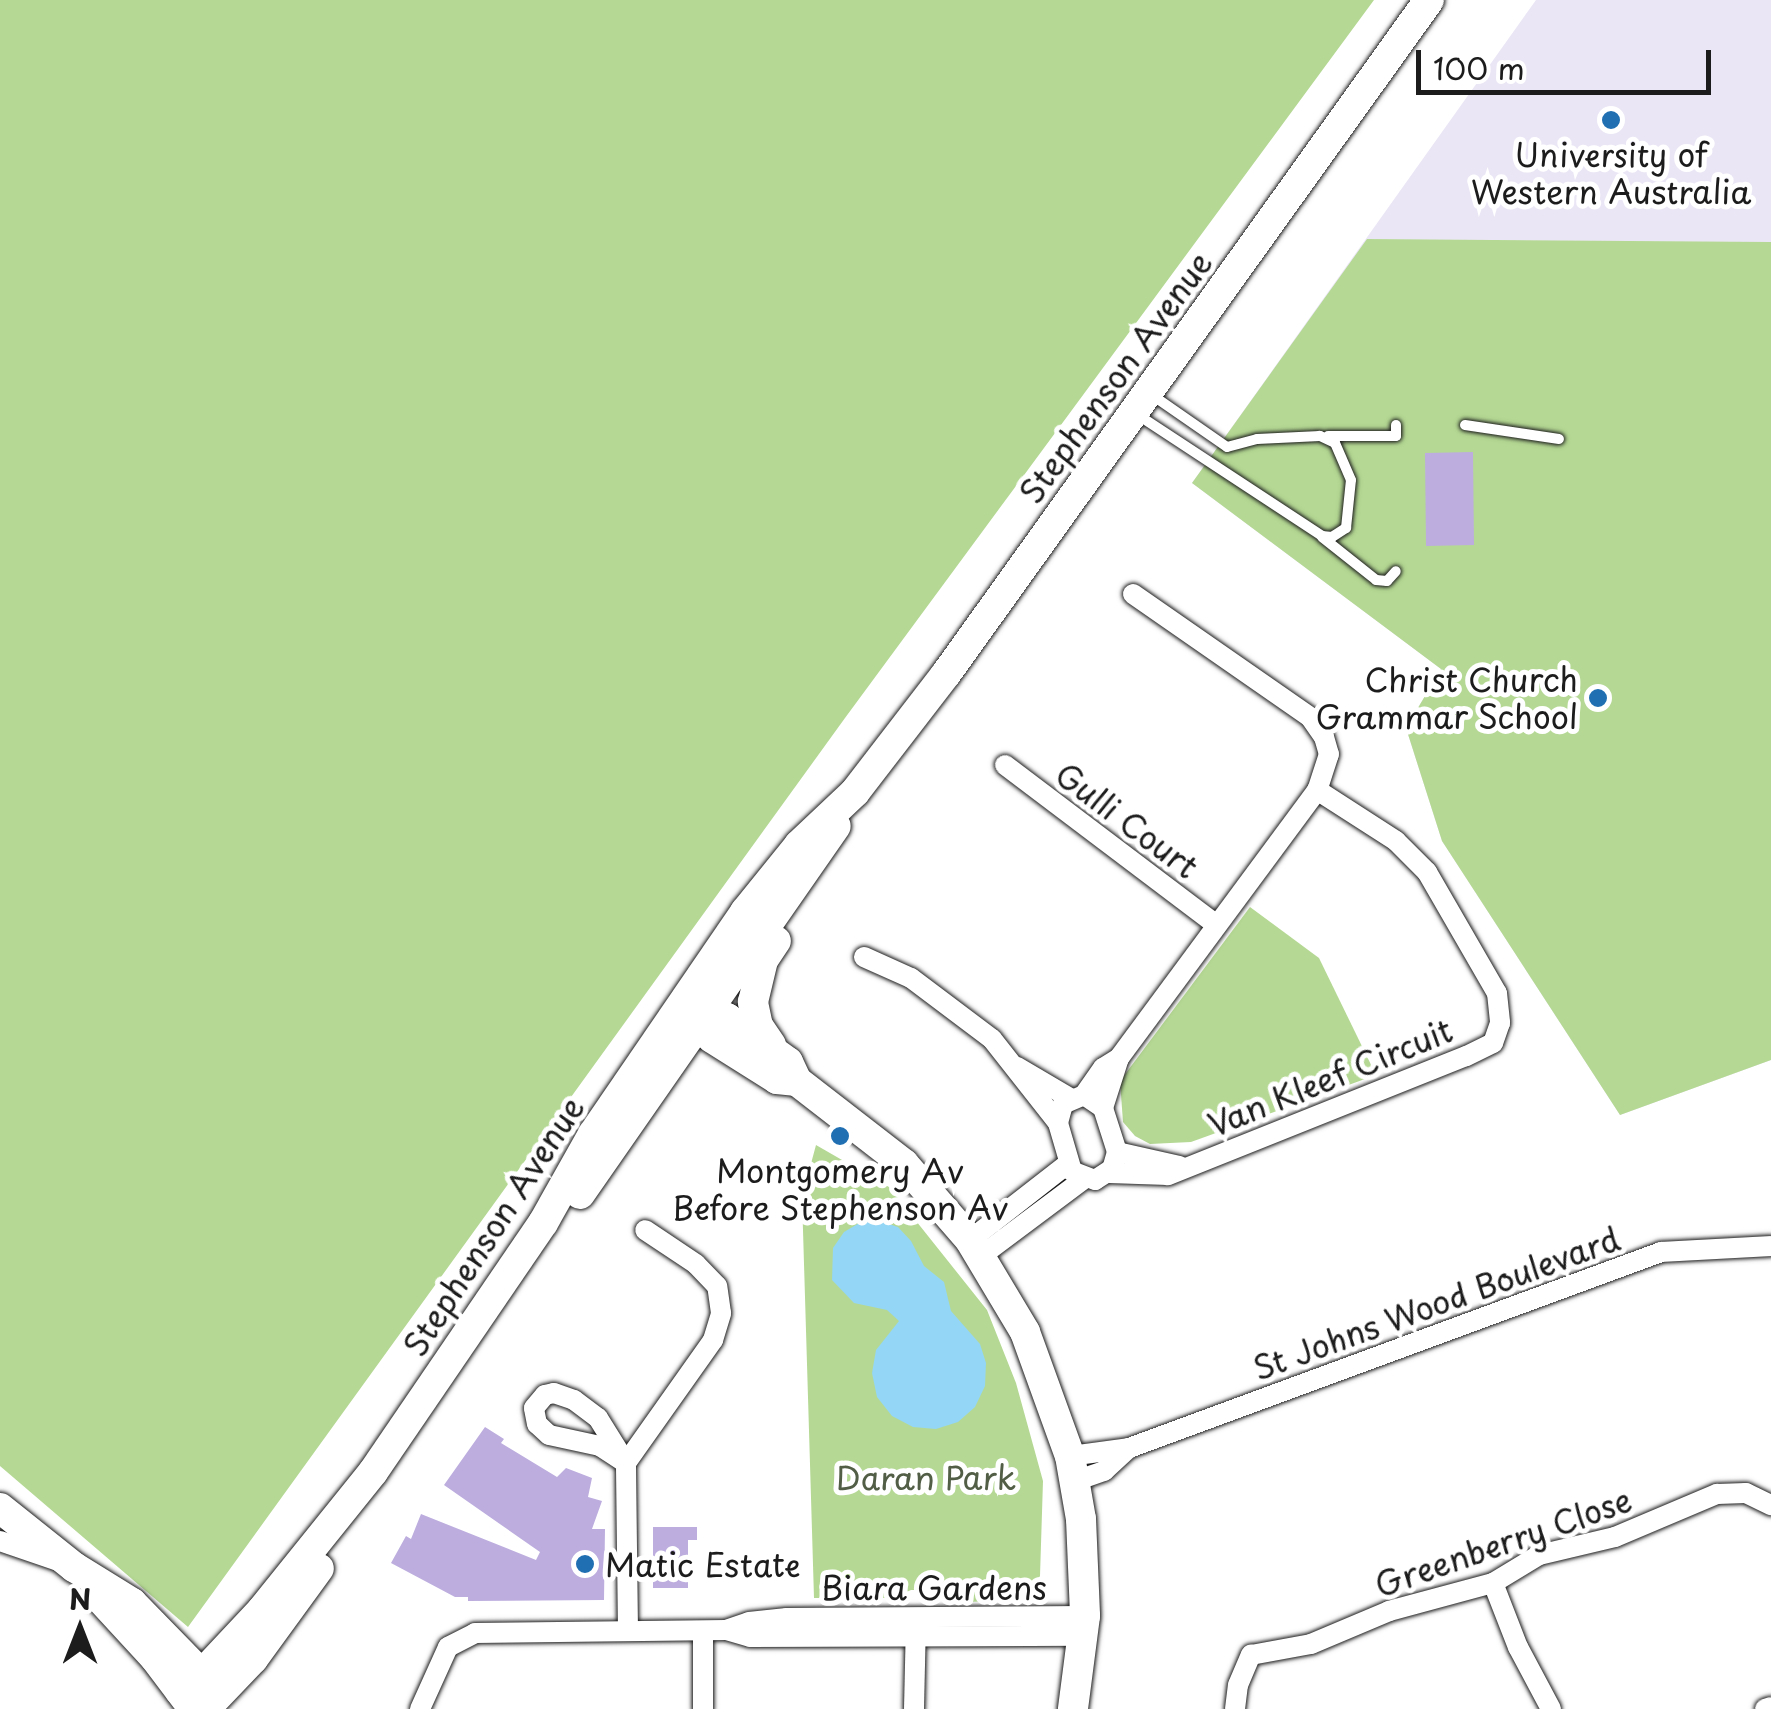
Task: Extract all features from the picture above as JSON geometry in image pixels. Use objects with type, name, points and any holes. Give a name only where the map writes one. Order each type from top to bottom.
[{"type":"main road","name":"Stephenson Avenue","points":[[205,1698],[294,1606],[478,1349],[707,1010],[827,842],[855,792],[946,674],[1428,0]]},
{"type":"main road","name":"Stephenson Avenue","points":[[205,1698],[244,1629],[300,1566],[372,1472],[543,1223],[593,1134],[709,964],[798,845],[855,792]]},
{"type":"main road","points":[[774,1050],[754,1015],[758,975],[763,960],[818,881],[827,842]]},
{"type":"main road","points":[[709,964],[707,1010],[712,1038],[778,1079],[797,1081]]},
{"type":"main road","points":[[707,1010],[727,1018],[774,1050],[788,1062],[797,1081],[904,1164],[975,1248],[1039,1363],[1073,1468],[1086,1571],[1084,1626],[1073,1709]]},
{"type":"main road","points":[[593,1134],[671,1030],[707,1010]]},
{"type":"main road","points":[[0,1508],[74,1567],[205,1698]]},
{"type":"main road","points":[[74,1567],[132,1603],[200,1636],[244,1629]]},
{"type":"main road","points":[[132,1603],[205,1698]]},
{"type":"street","points":[[1109,1172],[1117,1152],[1103,1108],[1119,1058],[1214,923],[1317,790],[1328,754],[1324,736],[1310,717],[1133,594]]},
{"type":"street","name":"Gulli Court","points":[[1004,765],[1214,923]]},
{"type":"street","name":"Van Kleef Circuit","points":[[1076,1171],[1100,1178],[1109,1172],[1168,1174],[1492,1043],[1497,993],[1427,872],[1396,841],[1317,790]]},
{"type":"street","points":[[864,957],[912,978],[992,1039],[1058,1123],[1076,1171],[975,1248]]},
{"type":"street","points":[[1058,1123],[1059,1111],[1103,1068],[1119,1058]]},
{"type":"street","points":[[1015,1066],[1103,1108]]},
{"type":"street","name":"Van Kleef Circuit","points":[[1117,1152],[1186,1166]]},
{"type":"street","points":[[628,1632],[626,1462],[714,1340],[721,1313],[712,1278],[645,1230]]},
{"type":"street","name":"St Johns Wood Boulevard","points":[[1073,1468],[1098,1449],[1130,1448],[1660,1252],[1771,1246]]},
{"type":"street","name":"Greenberry Close","points":[[1235,1709],[1238,1685],[1252,1655],[1311,1644],[1388,1611],[1494,1582],[1539,1555],[1615,1537],[1717,1494],[1746,1493],[1771,1505]]},
{"type":"street","points":[[0,1541],[74,1567]]},
{"type":"street","points":[[1494,1582],[1508,1626],[1551,1709]]},
{"type":"street","name":"Biara Gardens","points":[[420,1709],[444,1652],[463,1636],[726,1630],[749,1622],[787,1618],[916,1628],[1084,1626]]},
{"type":"street","points":[[914,1709],[916,1628]]},
{"type":"street","points":[[703,1631],[703,1709]]},
{"type":"lane","points":[[1140,401],[1227,447],[1257,439],[1396,436],[1396,425]]},
{"type":"lane","points":[[1140,401],[1376,580],[1387,581],[1396,570]]},
{"type":"lane","points":[[1465,426],[1559,439]]},
{"type":"lane","points":[[1320,436],[1340,449],[1352,489],[1346,528],[1332,537],[1322,536]]},
{"type":"shaded area","name":"Christ Church Grammar School","points":[[1536,0],[1771,0],[1771,1060],[1620,1115],[1442,841],[1406,728],[1441,669],[1192,483]]},
{"type":"green space","points":[[0,0],[1374,0],[845,718],[188,1627],[0,1466]]},
{"type":"green space","name":"Christ Church Grammar School","points":[[1367,239],[1771,242],[1771,1060],[1620,1115],[1442,841],[1406,728],[1441,669],[1192,483]]},
{"type":"green space","points":[[1250,907],[1319,958],[1376,1075],[1191,1142],[1150,1144],[1135,1136],[1123,1122],[1120,1081]]},
{"type":"green space","name":"Daran Park","points":[[816,1145],[889,1187],[987,1310],[1016,1383],[1043,1481],[1040,1576],[1030,1593],[1017,1601],[953,1602],[927,1590],[911,1590],[893,1598],[814,1598],[802,1197]]},
{"type":"water","points":[[880,1221],[898,1227],[911,1241],[924,1266],[944,1282],[951,1311],[980,1344],[986,1363],[985,1386],[975,1407],[958,1422],[936,1429],[913,1427],[892,1416],[877,1397],[872,1373],[876,1350],[899,1321],[887,1310],[854,1303],[832,1280],[833,1248],[844,1232],[861,1222]]},
{"type":"building","points":[[1473,452],[1474,545],[1426,546],[1425,453]]},
{"type":"building","points":[[485,1427],[504,1439],[501,1443],[557,1477],[566,1468],[592,1478],[588,1497],[602,1501],[592,1529],[605,1529],[604,1600],[468,1601],[468,1597],[455,1597],[391,1563],[406,1536],[411,1539],[421,1514],[536,1560],[540,1552],[444,1485]]},
{"type":"building","points":[[653,1527],[697,1527],[697,1540],[688,1540],[688,1588],[653,1588]]},
{"type":"place","name":"University of Western Australia","points":[[1611,120]]},
{"type":"place","name":"Christ Church Grammar School","points":[[1598,698]]},
{"type":"place","name":"Montgomery Av Before Stephenson Av","points":[[840,1136]]},
{"type":"place","name":"Matic Estate","points":[[585,1564]]}]
